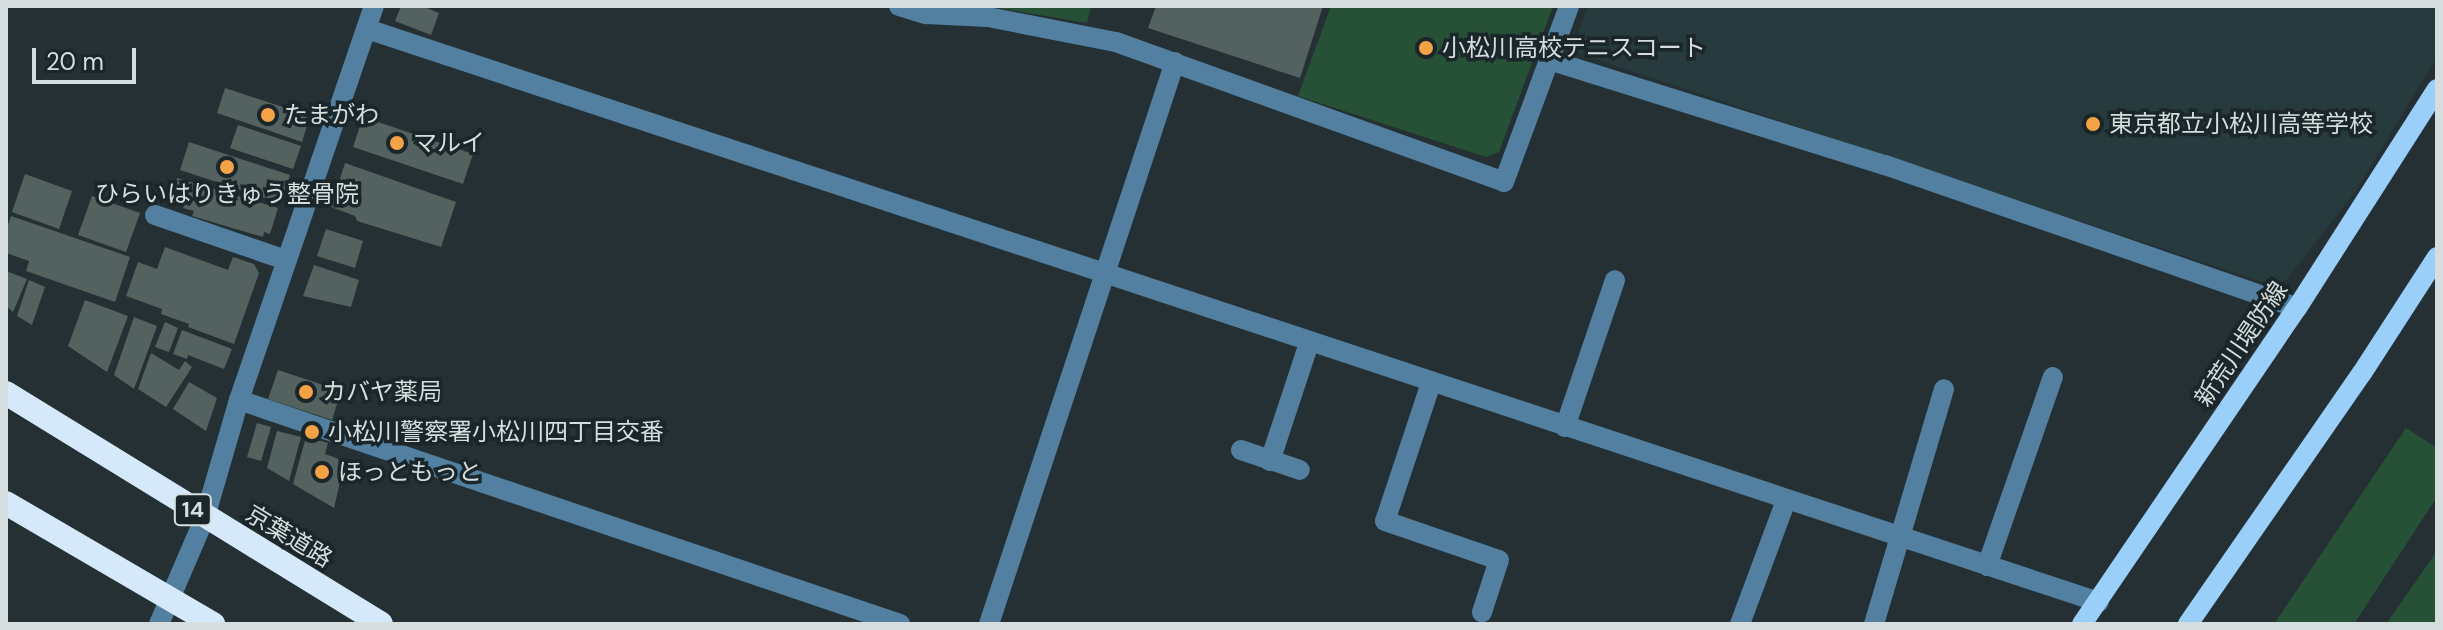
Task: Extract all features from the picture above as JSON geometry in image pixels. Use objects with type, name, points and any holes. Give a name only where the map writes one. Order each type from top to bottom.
[{"type":"highway","name":"京葉道路","points":[[6,393],[381,624]]},
{"type":"highway","points":[[6,503],[213,624]]},
{"type":"main road","name":"新荒川堤防線","points":[[2082,624],[2297,308],[2437,89]]},
{"type":"main road","points":[[2188,624],[2362,373],[2437,257]]},
{"type":"street","points":[[159,624],[167,599],[205,517],[239,400],[374,6]]},
{"type":"street","points":[[899,6],[926,14],[988,17],[1116,42],[1504,182],[1569,6]]},
{"type":"street","points":[[367,29],[2099,602]]},
{"type":"street","points":[[1549,60],[1885,165],[2297,308]]},
{"type":"street","points":[[989,624],[1175,62]]},
{"type":"street","points":[[155,215],[286,260]]},
{"type":"street","points":[[1565,427],[1615,280]]},
{"type":"street","points":[[1270,461],[1309,343]]},
{"type":"street","points":[[1987,566],[2053,377]]},
{"type":"street","points":[[1431,383],[1385,521],[1499,560],[1482,612]]},
{"type":"street","points":[[1874,624],[1944,389]]},
{"type":"street","points":[[239,400],[900,624]]},
{"type":"street","points":[[1241,450],[1300,470]]},
{"type":"street","points":[[1740,624],[1786,500]]},
{"type":"shaded area","name":"東京都立小松川高等学校","points":[[1588,6],[2437,6],[2437,57],[2355,192],[2280,288],[1572,51]]},
{"type":"green space","points":[[986,6],[1091,6],[1087,23]]},
{"type":"green space","name":"小松川高校テニスコート","points":[[1331,6],[1553,6],[1499,152],[1486,157],[1298,96]]},
{"type":"green space","points":[[2406,428],[2437,448],[2437,497],[2354,624],[2274,624]]},
{"type":"green space","points":[[2437,551],[2437,624],[2386,624]]},
{"type":"building","points":[[401,6],[422,6],[439,13],[431,35],[395,21]]},
{"type":"building","points":[[1156,6],[1323,6],[1300,78],[1148,28]]},
{"type":"building","points":[[225,88],[310,116],[302,142],[217,113]]},
{"type":"building","points":[[363,117],[473,154],[463,184],[353,147]]},
{"type":"building","points":[[238,125],[301,146],[293,169],[230,148]]},
{"type":"building","points":[[189,142],[290,175],[281,203],[180,170]]},
{"type":"building","points":[[345,163],[456,202],[441,247],[357,221],[355,216],[331,207]]},
{"type":"building","points":[[25,174],[72,191],[59,229],[12,212]]},
{"type":"building","points":[[177,178],[278,208],[270,234],[264,232],[263,237],[192,216],[194,211],[183,208],[185,203],[171,199]]},
{"type":"building","points":[[92,196],[140,213],[126,252],[78,235]]},
{"type":"building","points":[[11,216],[130,257],[115,302],[26,271],[29,261],[6,253],[6,231]]},
{"type":"building","points":[[326,229],[363,241],[355,268],[317,256]]},
{"type":"building","points":[[165,247],[228,270],[233,257],[254,264],[259,273],[234,344],[188,327],[189,324],[161,314],[162,309],[126,296],[138,262],[157,269]]},
{"type":"building","points":[[314,265],[359,280],[351,307],[303,296]]},
{"type":"building","points":[[6,271],[27,279],[13,312],[6,306]]},
{"type":"building","points":[[29,280],[45,287],[32,325],[17,316]]},
{"type":"building","points":[[85,300],[128,316],[107,372],[68,346]]},
{"type":"building","points":[[134,317],[157,326],[134,389],[114,375]]},
{"type":"building","points":[[165,322],[178,328],[169,352],[155,347]]},
{"type":"building","points":[[182,330],[232,349],[224,369],[188,355],[187,359],[173,354]]},
{"type":"building","points":[[151,353],[179,370],[185,361],[192,367],[166,407],[138,389]]},
{"type":"building","points":[[278,370],[341,391],[332,420],[268,399]]},
{"type":"building","points":[[189,382],[217,398],[206,431],[173,409]]},
{"type":"building","points":[[257,423],[271,427],[261,461],[247,457]]},
{"type":"building","points":[[277,431],[301,437],[289,481],[267,468]]},
{"type":"building","points":[[306,437],[328,443],[325,454],[345,461],[334,508],[293,484]]},
{"type":"place","name":"小松川高校テニスコート","points":[[1426,48]]},
{"type":"place","name":"たまがわ","points":[[268,115]]},
{"type":"place","name":"東京都立小松川高等学校","points":[[2093,124]]},
{"type":"place","name":"マルイ","points":[[397,143]]},
{"type":"place","name":"ひらいはりきゅう整骨院","points":[[227,167]]},
{"type":"place","name":"カバヤ薬局","points":[[306,392]]},
{"type":"place","name":"小松川警察署小松川四丁目交番","points":[[312,432]]},
{"type":"place","name":"ほっともっと","points":[[322,472]]}]
